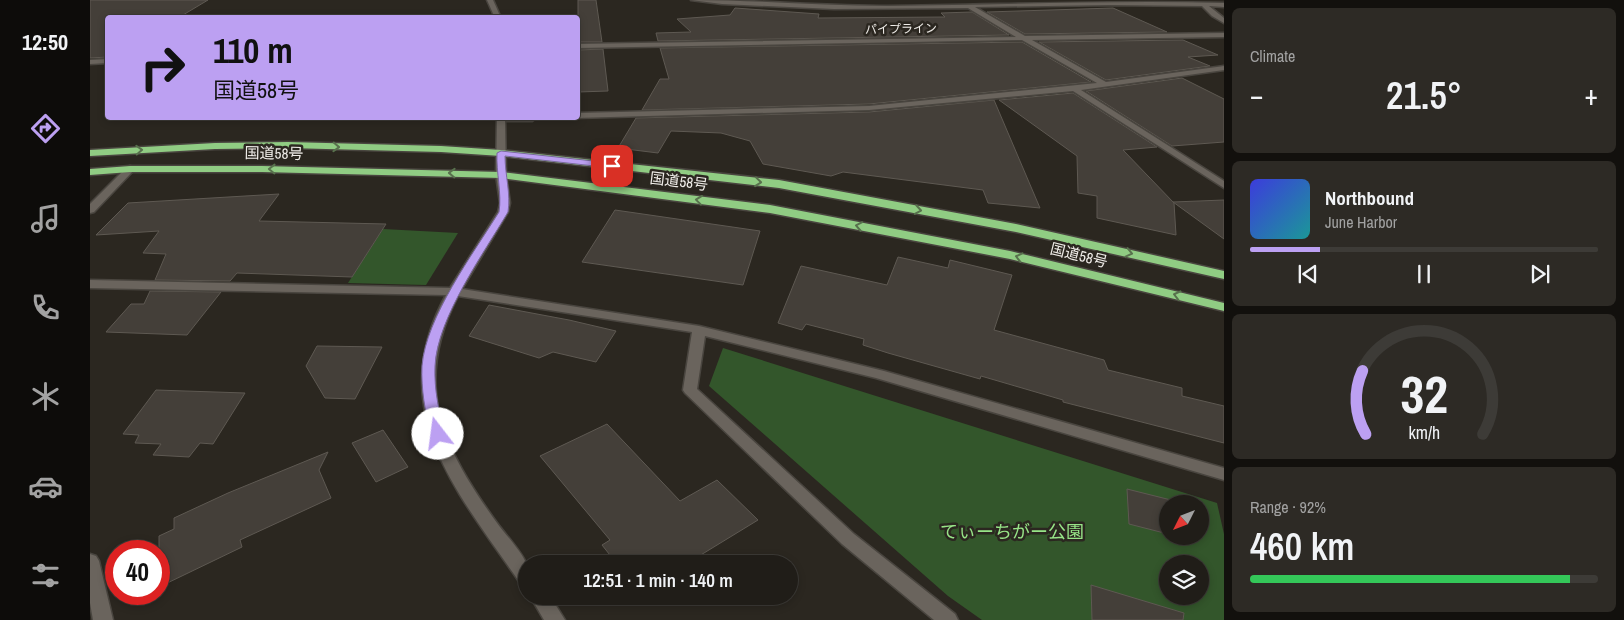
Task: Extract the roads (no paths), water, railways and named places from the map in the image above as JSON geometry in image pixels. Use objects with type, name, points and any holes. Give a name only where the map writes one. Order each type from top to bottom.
[{"type":"highway","name":"国道58号","points":[[90,153],[215,146],[288,145],[501,153],[779,184],[1016,228],[1224,275]]},
{"type":"highway","name":"国道58号","points":[[90,172],[262,169],[501,175],[770,209],[1010,255],[1224,307]]},
{"type":"street","points":[[490,0],[497,15]]},
{"type":"street","points":[[694,0],[761,2],[827,8],[1108,2],[1224,5]]},
{"type":"street","points":[[827,0],[827,8]]},
{"type":"street","points":[[952,0],[980,11],[1023,38],[1106,84]]},
{"type":"street","points":[[1202,3],[1214,15],[1224,21]]},
{"type":"street","name":"パイプライン","points":[[580,46],[1224,35]]},
{"type":"street","points":[[90,62],[105,61]]},
{"type":"street","points":[[580,116],[869,108],[1074,89],[1224,68]]},
{"type":"street","points":[[1074,89],[1224,184]]},
{"type":"street","points":[[501,120],[501,175],[505,203],[503,212],[456,292],[436,332],[429,365],[430,405],[442,449],[467,492],[518,566]]},
{"type":"street","points":[[90,210],[130,170]]},
{"type":"street","points":[[90,284],[456,292],[699,330],[878,374],[1224,474]]},
{"type":"street","points":[[699,330],[690,390],[848,538],[948,620]]},
{"type":"street","points":[[90,562],[103,620]]},
{"type":"street","points":[[545,605],[555,620]]},
{"type":"park label","name":"てぃーちがー公園","points":[[1012,531]]}]
